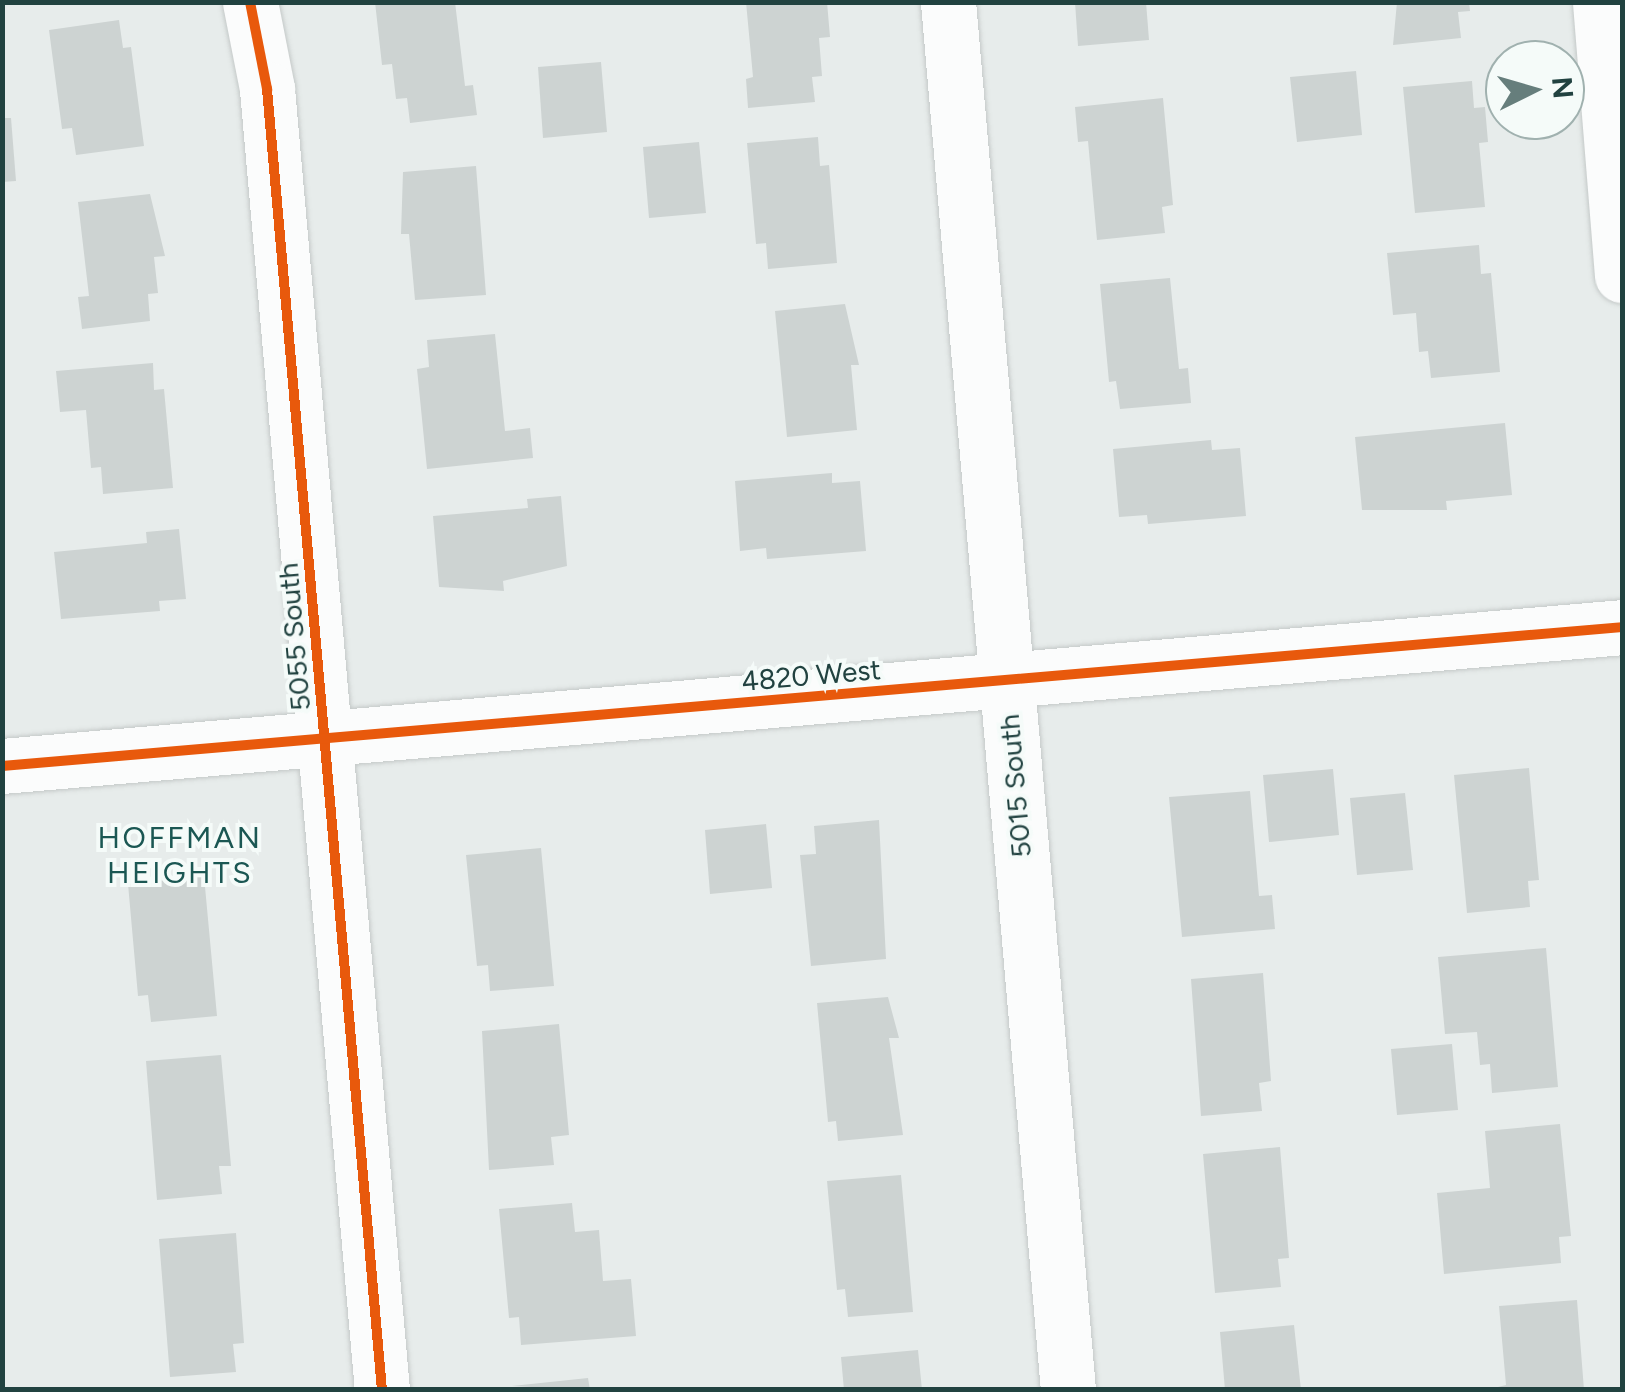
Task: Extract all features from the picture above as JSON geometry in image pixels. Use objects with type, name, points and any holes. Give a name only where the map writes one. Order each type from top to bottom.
[{"type":"street","name":"5055 South","points":[[250,2],[267,89],[382,1390]]},
{"type":"street","name":"5015 South","points":[[948,2],[1068,1390]]},
{"type":"street","points":[[1600,2],[1622,275]]},
{"type":"street","name":"4820 West","points":[[2,766],[1622,627]]},
{"type":"building","points":[[375,2],[455,2],[465,86],[473,85],[477,115],[410,123],[407,98],[396,99],[392,64],[382,65]]},
{"type":"building","points":[[746,2],[827,2],[830,37],[819,38],[822,76],[812,77],[815,102],[748,108],[746,79],[753,77]]},
{"type":"building","points":[[1075,2],[1146,2],[1149,40],[1078,46]]},
{"type":"building","points":[[1397,2],[1469,2],[1470,11],[1458,12],[1461,38],[1393,45]]},
{"type":"building","points":[[119,20],[123,48],[131,47],[144,146],[76,155],[72,128],[62,129],[49,30]]},
{"type":"building","points":[[601,62],[607,132],[543,138],[538,67]]},
{"type":"building","points":[[1356,71],[1362,135],[1297,142],[1290,77]]},
{"type":"building","points":[[1472,81],[1474,108],[1485,107],[1488,142],[1479,143],[1485,207],[1415,213],[1403,87]]},
{"type":"building","points":[[1163,98],[1173,205],[1162,207],[1165,233],[1097,240],[1088,141],[1078,142],[1075,107]]},
{"type":"building","points":[[2,118],[11,118],[16,181],[2,182]]},
{"type":"building","points":[[818,137],[820,166],[829,165],[837,263],[768,269],[766,243],[756,244],[747,143]]},
{"type":"building","points":[[699,142],[706,213],[649,218],[643,147]]},
{"type":"building","points":[[476,166],[486,295],[415,300],[409,234],[401,234],[403,172]]},
{"type":"building","points":[[150,194],[165,256],[154,257],[158,293],[148,294],[150,321],[82,329],[78,297],[89,296],[78,202]]},
{"type":"building","points":[[1479,245],[1481,274],[1491,273],[1500,372],[1431,378],[1428,351],[1419,352],[1416,313],[1393,315],[1387,253]]},
{"type":"building","points":[[1170,278],[1179,369],[1188,368],[1191,403],[1120,409],[1116,381],[1109,382],[1100,284]]},
{"type":"building","points":[[845,304],[859,365],[851,365],[857,430],[787,437],[775,311]]},
{"type":"building","points":[[495,334],[505,431],[530,428],[533,458],[427,469],[417,369],[429,367],[427,340]]},
{"type":"building","points":[[153,363],[154,390],[164,389],[173,488],[103,494],[101,467],[91,468],[86,410],[60,412],[56,371]]},
{"type":"building","points":[[1505,423],[1512,495],[1446,501],[1447,510],[1362,510],[1355,437]]},
{"type":"building","points":[[1211,440],[1212,450],[1240,448],[1246,516],[1148,524],[1147,515],[1119,517],[1113,449]]},
{"type":"building","points":[[832,473],[832,483],[860,481],[866,551],[767,559],[766,548],[740,551],[735,481]]},
{"type":"building","points":[[561,496],[567,566],[503,581],[504,591],[439,587],[433,516],[528,508],[527,499]]},
{"type":"building","points":[[179,529],[186,599],[159,601],[160,611],[61,619],[54,552],[147,543],[146,532]]},
{"type":"building","points":[[1529,768],[1539,880],[1528,881],[1530,907],[1467,913],[1454,775]]},
{"type":"building","points":[[1333,769],[1339,835],[1269,842],[1263,775]]},
{"type":"building","points":[[1250,791],[1259,896],[1272,895],[1275,929],[1182,937],[1169,797]]},
{"type":"building","points":[[1405,793],[1413,870],[1357,875],[1350,798]]},
{"type":"building","points":[[879,820],[886,959],[811,966],[800,855],[816,854],[814,826]]},
{"type":"building","points":[[766,824],[772,888],[710,894],[705,830]]},
{"type":"building","points":[[541,848],[554,986],[490,991],[488,965],[477,966],[466,855]]},
{"type":"building","points":[[204,876],[217,1016],[151,1022],[148,995],[138,996],[128,884]]},
{"type":"building","points":[[1546,948],[1558,1087],[1492,1093],[1490,1064],[1480,1065],[1477,1032],[1445,1034],[1438,957]]},
{"type":"building","points":[[1263,973],[1271,1081],[1259,1083],[1262,1111],[1201,1116],[1191,979]]},
{"type":"building","points":[[888,997],[899,1038],[889,1038],[903,1135],[838,1141],[836,1121],[828,1122],[817,1003]]},
{"type":"building","points":[[559,1024],[569,1135],[551,1137],[554,1165],[489,1170],[482,1031]]},
{"type":"building","points":[[1452,1044],[1458,1110],[1397,1115],[1391,1049]]},
{"type":"building","points":[[221,1055],[231,1166],[219,1166],[222,1194],[157,1200],[146,1061]]},
{"type":"building","points":[[1560,1124],[1571,1236],[1559,1237],[1561,1263],[1444,1274],[1437,1193],[1490,1188],[1485,1131]]},
{"type":"building","points":[[1280,1147],[1289,1258],[1278,1259],[1281,1287],[1215,1293],[1203,1154]]},
{"type":"building","points":[[901,1175],[913,1312],[848,1317],[845,1289],[837,1290],[827,1181]]},
{"type":"building","points":[[572,1203],[575,1232],[599,1230],[603,1281],[631,1279],[636,1336],[521,1345],[519,1317],[509,1318],[499,1209]]},
{"type":"building","points":[[236,1233],[244,1343],[233,1344],[236,1372],[170,1377],[159,1239]]},
{"type":"building","points":[[1577,1300],[1584,1390],[1486,1390],[1506,1385],[1499,1306]]},
{"type":"building","points":[[1294,1325],[1301,1390],[1225,1390],[1220,1332]]},
{"type":"building","points":[[918,1350],[922,1390],[844,1390],[841,1357]]},
{"type":"building","points":[[588,1378],[590,1390],[512,1386]]},
{"type":"cycle path","points":[[250,2],[267,89],[382,1390]]},
{"type":"cycle path","points":[[2,766],[1622,627]]},
{"type":"district","name":"HOFFMAN HEIGHTS","points":[[180,855]]}]
